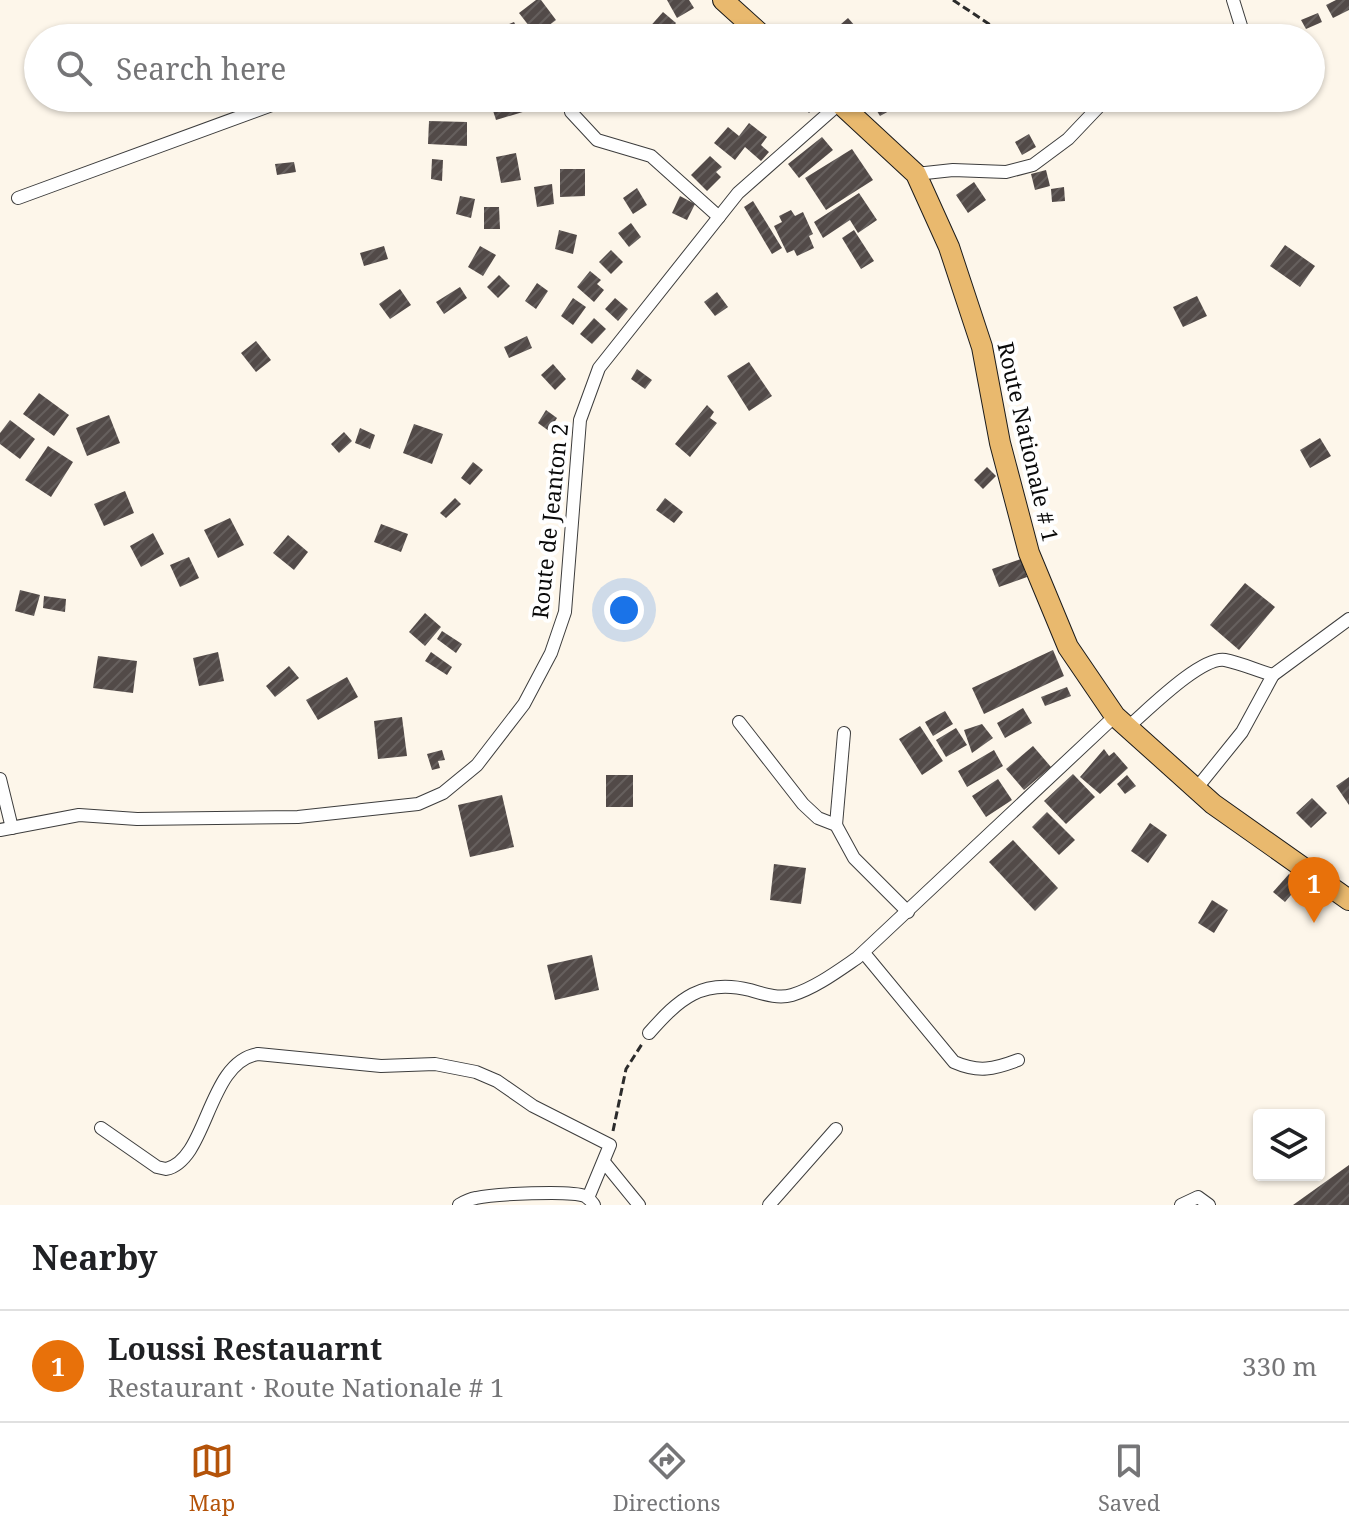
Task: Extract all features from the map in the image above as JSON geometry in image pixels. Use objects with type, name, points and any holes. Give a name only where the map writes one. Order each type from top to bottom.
[{"type":"main road","points":[[723,0],[750,24]]},
{"type":"main road","name":"Route Nationale # 1","points":[[849,112],[916,174],[949,247],[982,347],[1000,443],[1029,553],[1068,647],[1122,722],[1196,789],[1349,900]]},
{"type":"street","points":[[1233,0],[1240,24]]},
{"type":"street","points":[[18,198],[253,112]]},
{"type":"street","points":[[571,112],[597,140],[651,156],[719,217]]},
{"type":"street","name":"Route de Jeanton 2","points":[[6,829],[79,815],[137,819],[298,817],[418,804],[443,793],[477,765],[524,704],[551,653],[565,612],[580,420],[599,368],[738,193],[825,112]]},
{"type":"street","points":[[916,174],[953,170],[1006,172],[1033,165],[1068,139],[1094,112]]},
{"type":"street","points":[[1196,789],[1242,732],[1273,675],[1349,619]]},
{"type":"street","points":[[649,1033],[675,1004],[704,988],[729,985],[776,997],[792,995],[831,976],[864,953],[1122,722],[1209,661],[1223,660],[1273,675]]},
{"type":"street","points":[[739,722],[803,804],[818,818],[836,825]]},
{"type":"street","points":[[844,733],[836,825],[854,858],[908,912]]},
{"type":"street","points":[[0,779],[6,829]]},
{"type":"street","points":[[864,953],[954,1062],[969,1069],[988,1070],[1018,1060]]},
{"type":"street","points":[[101,1128],[157,1167],[174,1168],[184,1161],[229,1073],[247,1056],[258,1054],[381,1066],[435,1064],[476,1072],[497,1081],[533,1106],[610,1145],[591,1201],[563,1194],[491,1196],[473,1198],[459,1205]]},
{"type":"street","points":[[769,1205],[836,1129]]},
{"type":"street","points":[[604,1162],[639,1205]]},
{"type":"street","points":[[1181,1205],[1198,1197],[1209,1205]]},
{"type":"path","points":[[953,0],[989,24]]},
{"type":"path","points":[[610,1145],[626,1069],[649,1033]]},
{"type":"building","points":[[536,0],[541,0],[556,20],[551,24],[528,24],[519,13]]},
{"type":"building","points":[[667,0],[689,0],[694,8],[677,18]]},
{"type":"building","points":[[1336,0],[1349,0],[1349,10],[1333,18],[1326,5]]},
{"type":"building","points":[[663,12],[676,23],[675,24],[652,24]]},
{"type":"building","points":[[1318,13],[1322,22],[1303,24],[1301,20]]},
{"type":"building","points":[[493,112],[523,112],[496,120]]},
{"type":"building","points":[[429,121],[467,122],[467,146],[428,144]]},
{"type":"building","points":[[749,123],[767,137],[761,145],[769,152],[761,161],[745,147],[735,160],[714,143],[728,127],[739,136]]},
{"type":"building","points":[[1029,134],[1036,147],[1022,155],[1015,142]]},
{"type":"building","points":[[822,137],[833,150],[799,178],[788,164]]},
{"type":"building","points":[[852,149],[873,180],[826,210],[805,178]]},
{"type":"building","points":[[516,153],[521,180],[501,183],[496,157]]},
{"type":"building","points":[[710,156],[722,167],[716,172],[721,177],[707,191],[691,175]]},
{"type":"building","points":[[432,159],[443,160],[442,181],[431,179]]},
{"type":"building","points":[[294,162],[296,172],[277,175],[275,164]]},
{"type":"building","points":[[560,169],[585,169],[585,196],[560,197]]},
{"type":"building","points":[[1046,170],[1050,186],[1035,190],[1031,174]]},
{"type":"building","points":[[974,182],[986,200],[968,213],[956,195]]},
{"type":"building","points":[[552,184],[554,204],[537,207],[534,187]]},
{"type":"building","points":[[1064,187],[1065,201],[1052,202],[1051,189]]},
{"type":"building","points":[[637,188],[647,205],[633,214],[623,198]]},
{"type":"building","points":[[859,193],[877,220],[858,233],[850,220],[823,238],[814,222]]},
{"type":"building","points":[[460,196],[475,199],[471,218],[456,214]]},
{"type":"building","points":[[680,196],[695,204],[687,220],[672,213]]},
{"type":"building","points":[[753,201],[782,248],[772,254],[744,207]]},
{"type":"building","points":[[484,207],[499,207],[500,229],[484,229]]},
{"type":"building","points":[[791,210],[795,216],[803,212],[813,234],[809,236],[814,248],[797,256],[794,250],[787,253],[774,226],[782,222],[779,216]]},
{"type":"building","points":[[631,223],[641,237],[629,247],[618,233]]},
{"type":"building","points":[[559,230],[577,235],[573,254],[555,249]]},
{"type":"building","points":[[854,230],[874,261],[861,269],[842,238]]},
{"type":"building","points":[[1285,245],[1315,266],[1300,287],[1270,266]]},
{"type":"building","points":[[384,246],[388,259],[364,266],[360,253]]},
{"type":"building","points":[[480,246],[496,255],[483,276],[468,267]]},
{"type":"building","points":[[611,250],[623,262],[611,274],[599,262]]},
{"type":"building","points":[[590,271],[601,280],[597,284],[604,290],[594,302],[577,287]]},
{"type":"building","points":[[499,275],[510,286],[498,298],[487,287]]},
{"type":"building","points":[[537,283],[548,291],[536,309],[525,301]]},
{"type":"building","points":[[460,287],[467,298],[444,314],[436,302]]},
{"type":"building","points":[[400,289],[411,305],[390,319],[379,304]]},
{"type":"building","points":[[717,292],[728,307],[715,316],[704,302]]},
{"type":"building","points":[[1197,296],[1207,316],[1183,327],[1173,307]]},
{"type":"building","points":[[573,298],[586,307],[573,325],[561,316]]},
{"type":"building","points":[[615,298],[628,309],[618,321],[605,309]]},
{"type":"building","points":[[594,318],[606,329],[592,344],[580,334]]},
{"type":"building","points":[[527,336],[532,348],[509,358],[504,347]]},
{"type":"building","points":[[256,341],[271,360],[256,372],[241,353]]},
{"type":"building","points":[[749,362],[772,396],[749,411],[727,376]]},
{"type":"building","points":[[553,364],[566,379],[555,390],[541,375]]},
{"type":"building","points":[[637,369],[652,380],[645,389],[631,379]]},
{"type":"building","points":[[39,393],[69,415],[54,436],[23,414]]},
{"type":"building","points":[[707,405],[714,412],[710,418],[717,423],[690,457],[675,444]]},
{"type":"building","points":[[546,410],[557,418],[549,431],[538,423]]},
{"type":"building","points":[[109,415],[120,443],[87,456],[76,428]]},
{"type":"building","points":[[10,420],[35,439],[20,459],[0,444],[0,433]]},
{"type":"building","points":[[414,424],[443,434],[432,464],[403,453]]},
{"type":"building","points":[[360,428],[375,435],[370,449],[355,443]]},
{"type":"building","points":[[344,432],[352,441],[339,453],[331,444]]},
{"type":"building","points":[[1320,438],[1331,456],[1310,468],[1300,450]]},
{"type":"building","points":[[48,446],[73,462],[51,497],[25,480]]},
{"type":"building","points":[[473,462],[483,470],[470,485],[461,478]]},
{"type":"building","points":[[987,467],[996,476],[983,489],[974,480]]},
{"type":"building","points":[[125,491],[134,513],[104,526],[94,504]]},
{"type":"building","points":[[455,498],[461,504],[446,518],[440,513]]},
{"type":"building","points":[[665,498],[683,512],[674,523],[656,510]]},
{"type":"building","points":[[230,518],[244,545],[218,558],[204,530]]},
{"type":"building","points":[[381,524],[408,534],[401,552],[374,542]]},
{"type":"building","points":[[153,533],[164,554],[141,567],[130,546]]},
{"type":"building","points":[[288,535],[308,552],[294,570],[273,553]]},
{"type":"building","points":[[189,557],[199,578],[180,587],[170,565]]},
{"type":"building","points":[[1021,559],[1027,577],[999,587],[992,569]]},
{"type":"building","points":[[1245,583],[1275,607],[1239,650],[1210,625]]},
{"type":"building","points":[[20,590],[40,595],[34,616],[15,611]]},
{"type":"building","points":[[44,596],[66,599],[65,612],[43,608]]},
{"type":"building","points":[[615,600],[629,607],[624,616],[610,609]]},
{"type":"building","points":[[425,613],[441,627],[425,646],[409,632]]},
{"type":"building","points":[[442,631],[462,644],[456,653],[437,639]]},
{"type":"building","points":[[1053,650],[1064,676],[984,714],[972,688]]},
{"type":"building","points":[[218,652],[224,681],[199,686],[193,658]]},
{"type":"building","points":[[431,652],[452,667],[447,675],[425,661]]},
{"type":"building","points":[[98,656],[137,661],[133,693],[93,688]]},
{"type":"building","points":[[289,666],[299,678],[275,697],[266,686]]},
{"type":"building","points":[[347,677],[358,697],[318,720],[306,700]]},
{"type":"building","points":[[1067,687],[1071,696],[1045,706],[1041,697]]},
{"type":"building","points":[[1023,708],[1032,723],[1005,738],[997,723]]},
{"type":"building","points":[[945,711],[953,724],[933,736],[925,722]]},
{"type":"building","points":[[402,717],[407,756],[378,759],[374,721]]},
{"type":"building","points":[[982,724],[993,738],[972,753],[964,730]]},
{"type":"building","points":[[920,726],[943,761],[922,775],[899,739]]},
{"type":"building","points":[[956,728],[967,745],[946,757],[936,740]]},
{"type":"building","points":[[1033,746],[1051,767],[1024,790],[1006,769]]},
{"type":"building","points":[[1104,749],[1109,756],[1114,752],[1128,768],[1100,794],[1080,777]]},
{"type":"building","points":[[442,750],[445,760],[438,761],[440,768],[432,770],[427,754]]},
{"type":"building","points":[[994,750],[1003,766],[967,787],[958,771]]},
{"type":"building","points":[[1073,774],[1095,797],[1066,824],[1044,801]]},
{"type":"building","points":[[606,775],[633,775],[633,807],[606,807]]},
{"type":"building","points":[[1127,775],[1136,786],[1125,794],[1117,784]]},
{"type":"building","points":[[1349,777],[1349,805],[1336,786]]},
{"type":"building","points":[[998,779],[1012,800],[986,817],[972,796]]},
{"type":"building","points":[[502,795],[514,847],[470,857],[458,805]]},
{"type":"building","points":[[1312,798],[1327,813],[1311,828],[1296,813]]},
{"type":"building","points":[[1047,812],[1075,840],[1059,855],[1032,827]]},
{"type":"building","points":[[1150,823],[1167,835],[1148,863],[1131,851]]},
{"type":"building","points":[[1013,840],[1058,888],[1035,911],[989,862]]},
{"type":"building","points":[[774,864],[806,868],[801,904],[770,900]]},
{"type":"building","points":[[1289,874],[1301,883],[1285,902],[1273,892]]},
{"type":"building","points":[[1212,900],[1228,910],[1214,933],[1198,923]]},
{"type":"building","points":[[592,955],[599,990],[555,1000],[547,965]]},
{"type":"building","points":[[1349,1165],[1349,1205],[1293,1205]]},
{"type":"place","name":"Loussi Restauarnt","points":[[1314,923]]}]
